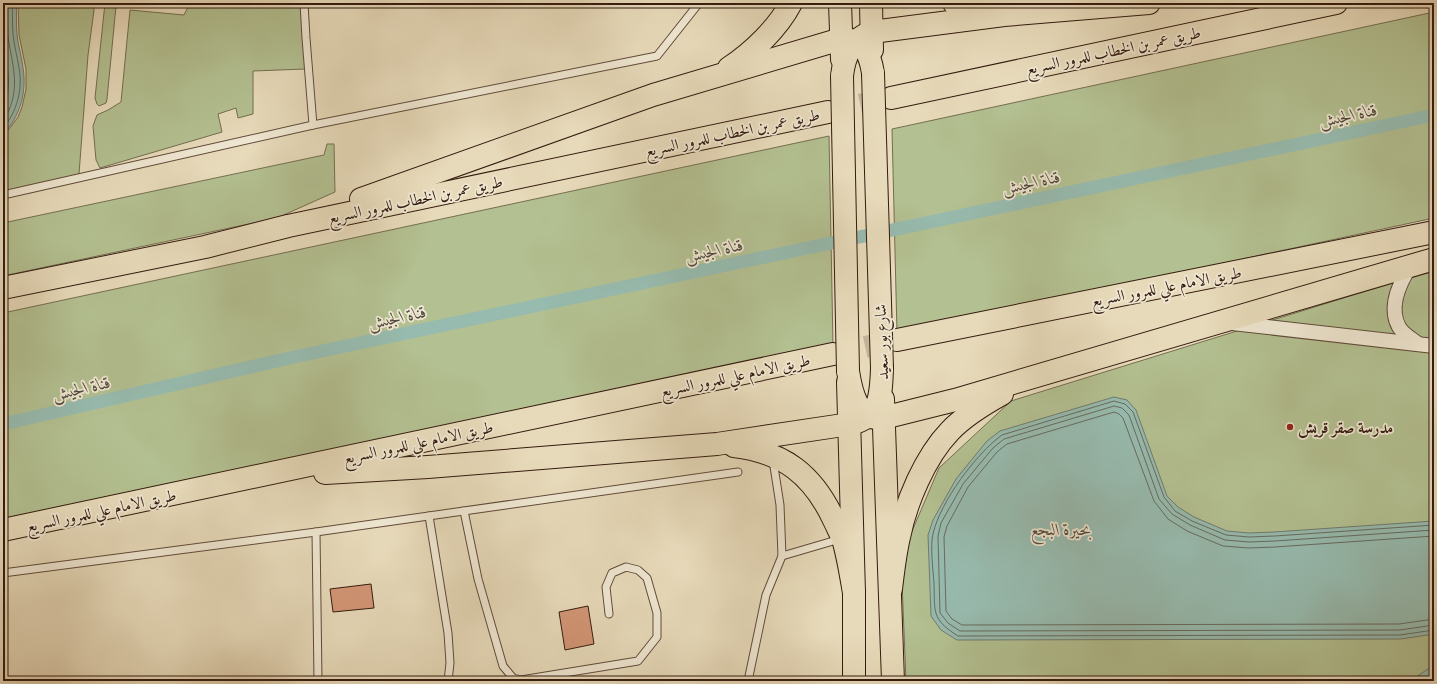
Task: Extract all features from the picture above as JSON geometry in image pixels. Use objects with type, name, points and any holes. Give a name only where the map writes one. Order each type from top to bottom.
[{"type":"main road","points":[[719,75],[738,62],[756,46],[787,11],[791,3]]},
{"type":"main road","points":[[840,3],[857,44]]},
{"type":"main road","points":[[857,44],[871,3]]},
{"type":"main road","points":[[954,3],[978,11],[1004,15]]},
{"type":"main road","points":[[288,226],[653,95],[719,75],[857,44],[1004,15],[1149,3]]},
{"type":"main road","name":"طريق عمر بن الخطاب للمرور السريع","points":[[891,98],[1336,3]]},
{"type":"main road","name":"شارع بور سعيد","points":[[857,44],[869,57],[873,73],[882,368],[880,392],[867,413],[853,396],[848,371],[842,76],[844,61],[857,44]]},
{"type":"main road","name":"طريق عمر بن الخطاب للمرور السريع","points":[[3,288],[205,247],[288,226],[828,112]]},
{"type":"main road","name":"طريق الامام علي للمرور السريع","points":[[897,340],[1434,232]]},
{"type":"main road","points":[[250,478],[428,467],[717,444],[867,413],[955,400],[1434,259]]},
{"type":"main road","name":"طريق الامام علي للمرور السريع","points":[[3,530],[833,354]]},
{"type":"main road","points":[[891,589],[899,537],[908,506],[931,456],[950,431],[971,414],[1028,379]]},
{"type":"main road","points":[[867,413],[891,589],[893,681]]},
{"type":"main road","points":[[854,681],[854,593],[867,413]]},
{"type":"main road","points":[[717,444],[743,447],[772,456],[791,465],[805,476],[828,506],[842,538],[854,593]]},
{"type":"street","points":[[1411,266],[1403,277],[1397,292],[1395,316],[1399,327],[1418,344]]},
{"type":"street","points":[[1220,322],[1434,346]]},
{"type":"lane","points":[[304,3],[313,125]]},
{"type":"lane","points":[[3,195],[313,125],[657,56],[699,3]]},
{"type":"lane","points":[[748,681],[766,595],[782,556],[780,505],[772,456]]},
{"type":"lane","points":[[3,573],[316,532],[738,472]]},
{"type":"lane","points":[[464,511],[478,579],[498,650],[503,666],[513,678],[521,680],[638,661],[657,637],[657,613],[647,578],[638,570],[626,567],[612,573],[606,587],[609,614]]},
{"type":"lane","points":[[429,516],[448,633],[450,663],[448,681]]},
{"type":"lane","points":[[316,532],[318,681]]},
{"type":"lane","points":[[782,556],[842,538]]},
{"type":"green space","points":[[18,3],[93,3],[94,10],[88,55],[79,174],[3,197],[3,137],[18,117],[26,89],[26,69],[19,35]]},
{"type":"green space","points":[[105,3],[115,3],[116,6],[107,99],[106,103],[99,106],[95,98]]},
{"type":"green space","points":[[190,3],[301,3],[305,69],[253,71],[253,114],[238,118],[236,108],[218,114],[222,132],[100,168],[96,160],[93,126],[97,115],[121,102],[130,10],[184,15]]},
{"type":"green space","points":[[1434,12],[1434,218],[897,333],[892,129]]},
{"type":"green space","points":[[829,136],[833,345],[3,522],[3,313]]},
{"type":"green space","points":[[327,144],[334,144],[335,192],[277,218],[3,276],[3,223],[324,155]]},
{"type":"green space","points":[[1434,270],[1434,681],[906,681],[901,557],[939,468],[1011,401]]},
{"type":"water","points":[[3,3],[16,3],[17,34],[24,77],[24,86],[18,112],[14,120],[3,134]]},
{"type":"water","name":"بحيرة البجع","points":[[1114,397],[1127,400],[1136,410],[1167,496],[1178,507],[1194,517],[1227,531],[1249,533],[1274,532],[1434,521],[1434,634],[1401,639],[957,640],[941,630],[931,616],[928,535],[933,520],[956,479],[987,441],[1000,431]]},
{"type":"water","points":[[1434,665],[1434,681],[1410,681]]},
{"type":"building","points":[[371,584],[374,608],[333,612],[330,589]]},
{"type":"building","points":[[588,606],[594,644],[565,650],[559,612]]},
{"type":"waterway","name":"قناة الجيش","points":[[3,424],[294,357],[1434,115]]},
{"type":"tunnel","points":[[828,112],[891,98]]},
{"type":"tunnel","points":[[833,354],[897,340]]},
{"type":"place","name":"مدرسة صقر قريش","points":[[1290,427]]}]
